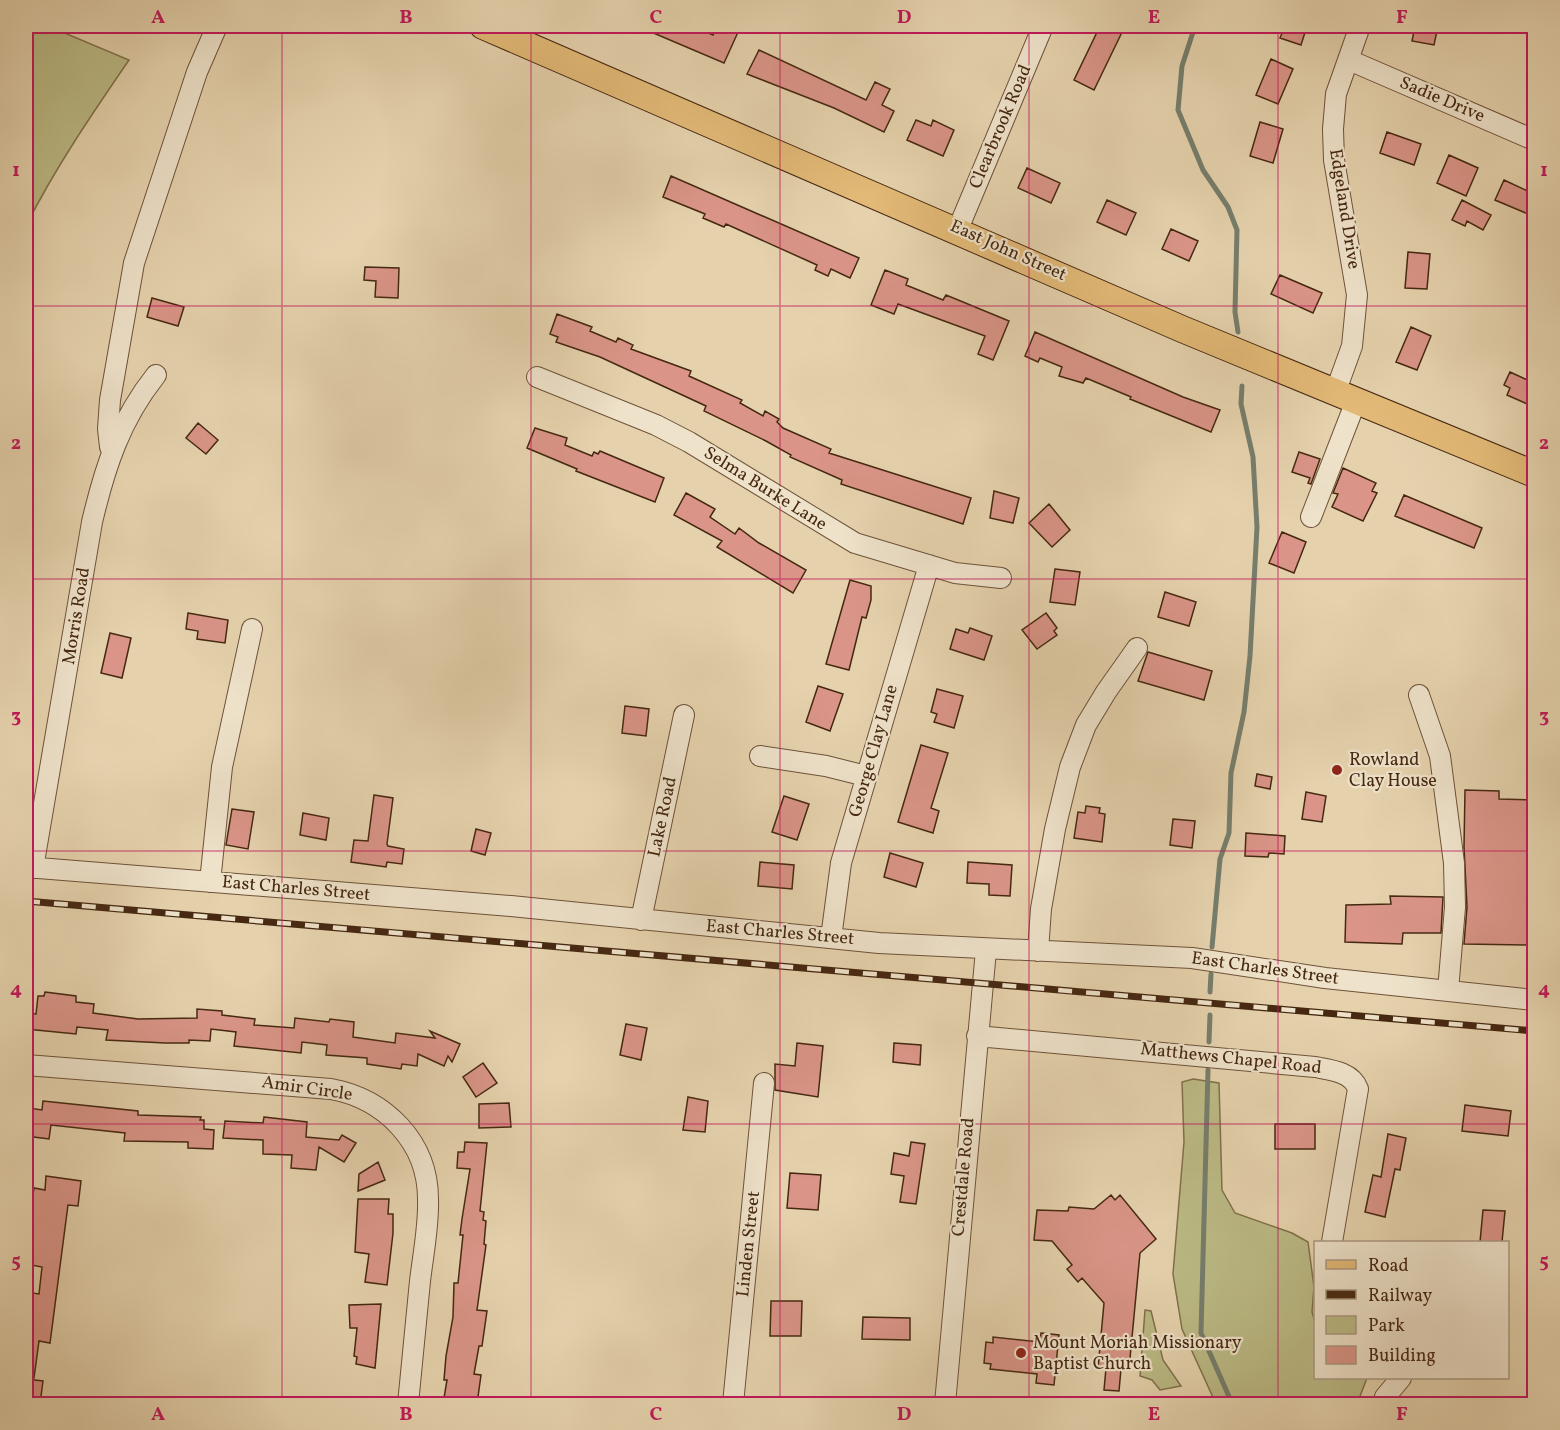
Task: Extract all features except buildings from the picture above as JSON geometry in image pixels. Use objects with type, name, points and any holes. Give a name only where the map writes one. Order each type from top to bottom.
[{"type":"main road","name":"East John Street","points":[[483,26],[1346,397],[1534,474]]},
{"type":"street","points":[[111,452],[108,429],[110,400],[134,263],[197,72],[217,26]]},
{"type":"street","name":"Clearbrook Road","points":[[958,229],[1042,26]]},
{"type":"street","name":"Edgeland Drive","points":[[1311,517],[1346,397],[1356,314],[1355,276],[1333,146],[1336,94],[1360,26]]},
{"type":"street","name":"Sadie Drive","points":[[1349,60],[1534,140]]},
{"type":"street","name":"Morris Road","points":[[29,868],[92,522],[111,452],[138,398],[156,375]]},
{"type":"street","name":"Selma Burke Lane","points":[[537,377],[656,425],[749,477],[855,543],[955,573],[1001,578]]},
{"type":"street","name":"George Clay Lane","points":[[831,938],[840,863],[929,565]]},
{"type":"street","points":[[210,882],[222,767],[252,629]]},
{"type":"street","points":[[1038,951],[1041,909],[1055,829],[1070,767],[1086,725],[1137,648]]},
{"type":"street","points":[[1419,694],[1440,756],[1454,863],[1455,907],[1448,992]]},
{"type":"street","name":"Lake Road","points":[[641,920],[684,715]]},
{"type":"street","points":[[760,756],[826,766],[866,776]]},
{"type":"street","name":"East Charles Street","points":[[29,868],[511,906],[831,938],[986,950],[1192,958],[1325,978],[1534,1000]]},
{"type":"street","name":"Crestdale Road","points":[[945,1404],[986,950]]},
{"type":"street","name":"Matthews Chapel Road","points":[[977,1036],[1315,1067],[1345,1075],[1356,1084],[1358,1089],[1332,1241]]},
{"type":"street","name":"Amir Circle","points":[[26,1065],[332,1089],[348,1092],[377,1106],[404,1128],[422,1162],[429,1199],[408,1404]]},
{"type":"street","name":"Linden Street","points":[[733,1404],[765,1083]]},
{"type":"street","points":[[1383,1404],[1399,1379]]},
{"type":"green space","points":[[26,26],[48,26],[129,60],[62,162],[26,226]]},
{"type":"green space","points":[[1193,1079],[1219,1083],[1222,1190],[1235,1213],[1292,1233],[1308,1242],[1314,1287],[1312,1312],[1314,1319],[1314,1379],[1367,1379],[1357,1404],[1216,1404],[1182,1329],[1173,1274],[1184,1142],[1182,1082]]},
{"type":"green space","points":[[1145,1310],[1151,1311],[1163,1360],[1181,1386],[1160,1390],[1152,1380],[1140,1376]]},
{"type":"waterway","points":[[1195,26],[1182,66],[1178,110],[1203,170],[1228,207],[1237,230],[1235,312],[1238,332]]},
{"type":"waterway","points":[[1212,947],[1220,859],[1229,833],[1231,773],[1244,712],[1250,656],[1257,527],[1253,457],[1241,404],[1242,386]]},
{"type":"waterway","points":[[1210,992],[1211,974]]},
{"type":"waterway","points":[[1209,1042],[1210,1015]]},
{"type":"waterway","points":[[1208,1070],[1201,1333],[1231,1401]]},
{"type":"railway","points":[[26,901],[1534,1031]]},
{"type":"place","name":"Rowland Clay House","points":[[1337,770]]},
{"type":"place","name":"Mount Moriah Missionary Baptist Church","points":[[1021,1353]]}]
